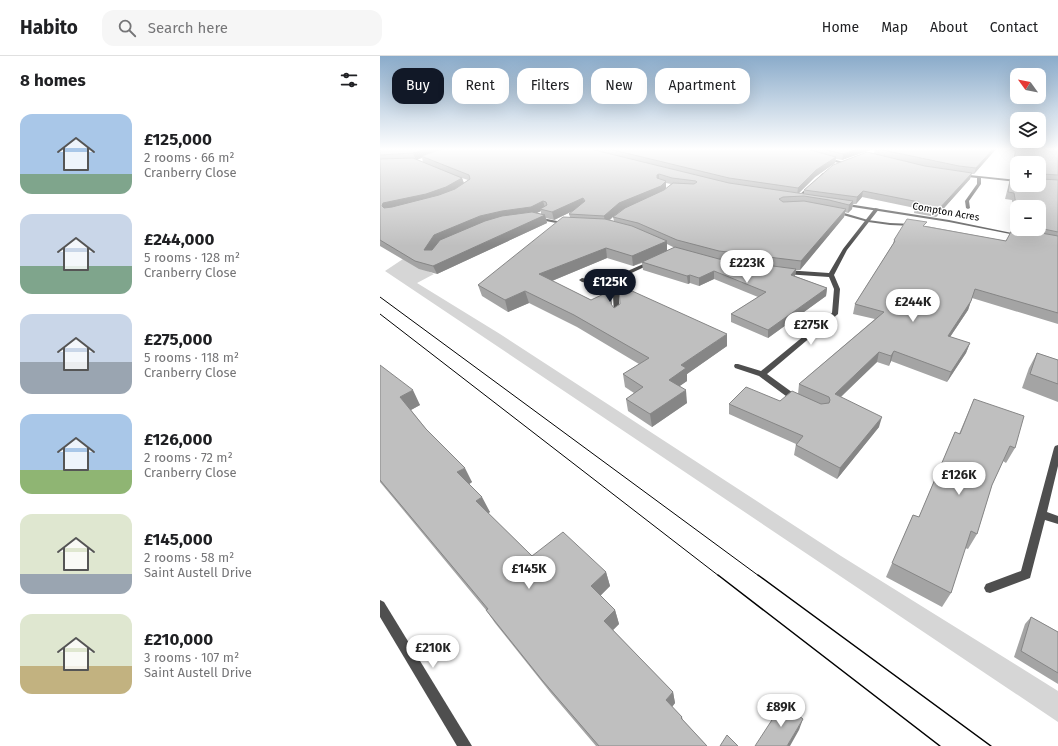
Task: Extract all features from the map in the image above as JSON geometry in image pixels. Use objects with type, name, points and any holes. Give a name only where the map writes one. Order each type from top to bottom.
[{"type":"street","points":[[798,198],[814,181]]},
{"type":"street","points":[[968,208],[967,201],[979,184],[979,181]]},
{"type":"street","points":[[790,196],[806,199]]},
{"type":"street","name":"Compton Acres","points":[[837,203],[949,221],[1010,233]]},
{"type":"street","points":[[831,275],[845,250],[877,209]]},
{"type":"street","points":[[828,210],[868,221],[920,226]]},
{"type":"street","points":[[540,214],[534,217],[561,224],[576,225]]},
{"type":"street","points":[[604,284],[661,257]]},
{"type":"street","points":[[780,271],[831,275]]},
{"type":"street","points":[[762,374],[835,314],[837,289],[831,275]]},
{"type":"street","points":[[582,280],[604,284],[616,295],[618,316]]},
{"type":"street","points":[[738,366],[762,374],[803,403]]},
{"type":"street","points":[[990,588],[1026,574],[1058,448]]},
{"type":"street","points":[[1041,514],[1058,520]]},
{"type":"street","points":[[380,606],[465,746]]},
{"type":"shaded area","points":[[403,259],[434,274],[417,283],[500,334],[841,556],[1058,691],[1058,722],[385,271]]},
{"type":"building","points":[[380,181],[456,181],[446,187],[426,194],[383,203],[382,206],[384,208],[439,195],[455,189],[467,181],[666,181],[661,186],[619,203],[604,216],[569,214],[585,201],[583,198],[552,212],[540,209],[547,205],[546,202],[543,201],[531,207],[480,216],[434,235],[424,250],[432,250],[440,240],[485,221],[502,216],[532,212],[545,215],[433,266],[415,261],[380,240]]},
{"type":"building","points":[[722,181],[853,201],[849,205],[804,196],[783,197],[779,199],[783,202],[804,201],[846,209],[801,261],[719,251],[677,240],[638,223],[613,217],[625,208],[664,190],[673,183],[694,184],[697,182]]},
{"type":"building","points":[[751,181],[805,181],[798,188]]},
{"type":"building","points":[[814,181],[964,181],[938,210],[916,206],[919,202],[863,191],[857,197],[804,190]]},
{"type":"building","points":[[1010,181],[1010,192],[1046,192],[1046,181],[1058,181],[1058,232],[1046,229],[1046,200],[1015,200],[1014,193],[1008,192]]},
{"type":"building","points":[[563,217],[605,219],[632,226],[667,241],[632,256],[606,248],[539,274],[591,300],[610,291],[611,304],[614,308],[620,304],[619,287],[621,286],[727,334],[681,365],[686,368],[669,380],[686,390],[650,414],[626,399],[643,387],[623,374],[649,358],[574,315],[525,291],[505,300],[478,285]]},
{"type":"building","points":[[907,219],[927,222],[923,226],[1006,241],[1010,234],[1010,236],[1046,236],[1046,234],[1058,236],[1058,313],[975,289],[971,301],[948,336],[970,343],[951,372],[894,351],[891,356],[879,352],[835,394],[882,417],[840,468],[796,445],[803,436],[729,404],[746,387],[780,401],[792,391],[821,404],[829,403],[829,397],[799,384],[884,312],[855,304],[895,241],[894,240]]},
{"type":"building","points":[[675,247],[719,259],[796,269],[791,275],[827,288],[768,330],[731,314],[766,292],[714,271],[699,278],[690,275],[687,276],[642,262]]},
{"type":"building","points":[[1037,353],[1058,360],[1058,384],[1030,374]]},
{"type":"building","points":[[380,365],[413,390],[400,397],[426,429],[465,468],[457,472],[482,497],[476,501],[532,556],[563,532],[606,572],[591,586],[615,610],[604,621],[673,692],[666,700],[707,746],[599,746],[542,680],[486,610],[488,609],[380,480]]},
{"type":"building","points":[[974,399],[1024,416],[1015,448],[1010,446],[992,485],[977,534],[971,531],[951,593],[892,563],[913,515],[919,517],[955,432],[960,434]]},
{"type":"building","points":[[1031,617],[1058,632],[1058,673],[1021,651]]},
{"type":"building","points":[[783,703],[803,719],[787,746],[755,746]]},
{"type":"building","points":[[727,735],[738,746],[720,746]]},
{"type":"tram line","points":[[380,297],[759,576]]},
{"type":"tram line","points":[[380,314],[719,576]]},
{"type":"tram line","points":[[718,575],[940,746]]},
{"type":"tram line","points":[[758,575],[991,746]]}]
